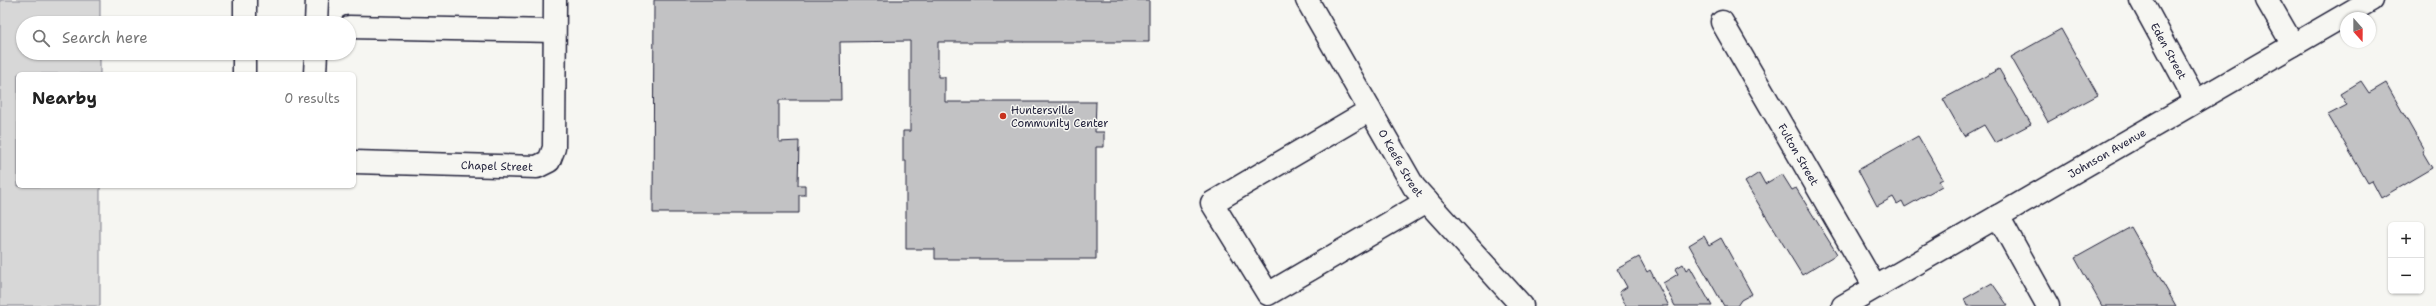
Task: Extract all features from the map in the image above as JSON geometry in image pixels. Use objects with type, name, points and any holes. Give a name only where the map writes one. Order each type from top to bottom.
[{"type":"street","points":[[245,0],[245,16]]},
{"type":"street","points":[[316,16],[317,0]]},
{"type":"street","name":"Chapel Street","points":[[356,162],[537,168],[549,161],[554,148],[555,0]]},
{"type":"street","name":"O Keefe Street","points":[[1307,0],[1414,186],[1522,306]]},
{"type":"street","name":"Eden Street","points":[[2141,0],[2196,102]]},
{"type":"street","points":[[2267,0],[2293,45]]},
{"type":"street","name":"Johnson Avenue","points":[[1843,306],[2371,0]]},
{"type":"street","name":"Fulton Street","points":[[1722,22],[1875,287]]},
{"type":"street","points":[[356,27],[554,31]]},
{"type":"street","points":[[244,60],[244,72]]},
{"type":"street","points":[[315,72],[316,60]]},
{"type":"street","points":[[1370,110],[1212,203],[1268,294],[1427,201]]},
{"type":"street","points":[[1998,216],[2048,306]]},
{"type":"shaded area","points":[[0,0],[100,0],[100,16],[16,16],[16,60],[100,60],[100,72],[16,72],[16,188],[100,188],[100,306],[0,306]]},
{"type":"building","name":"Huntersville Community Center","points":[[654,0],[1149,0],[1149,42],[938,42],[938,77],[945,77],[945,102],[1096,102],[1095,132],[1104,132],[1104,147],[1096,147],[1096,259],[935,259],[935,249],[906,249],[906,161],[903,161],[903,131],[910,131],[910,41],[840,42],[841,100],[779,100],[779,142],[799,141],[798,185],[805,185],[805,195],[799,195],[799,213],[653,213]]},
{"type":"building","points":[[2061,29],[2098,95],[2048,122],[2011,57]]},
{"type":"building","points":[[1999,69],[2031,124],[1995,143],[1984,125],[1964,136],[1943,99]]},
{"type":"building","points":[[2361,81],[2369,93],[2386,83],[2424,150],[2422,151],[2432,168],[2381,198],[2372,181],[2368,183],[2328,115],[2347,105],[2340,94]]},
{"type":"building","points":[[1918,136],[1943,179],[1939,181],[1942,186],[1905,207],[1902,201],[1897,204],[1893,197],[1877,206],[1858,170]]},
{"type":"building","points":[[1759,173],[1765,184],[1782,174],[1792,190],[1796,188],[1837,254],[1802,275],[1745,182]]},
{"type":"building","points":[[2131,227],[2176,306],[2102,306],[2075,258]]},
{"type":"building","points":[[1704,236],[1709,245],[1721,238],[1752,294],[1741,300],[1737,306],[1724,306],[1689,245]]},
{"type":"building","points":[[1639,257],[1647,272],[1650,270],[1669,306],[1626,306],[1619,292],[1627,287],[1617,269]]},
{"type":"building","points":[[1683,264],[1686,270],[1690,267],[1712,306],[1675,306],[1663,283],[1678,274],[1675,269]]},
{"type":"building","points":[[1992,283],[2008,306],[1967,306],[1964,299]]},
{"type":"place","name":"Huntersville Community Center","points":[[1003,116]]}]
